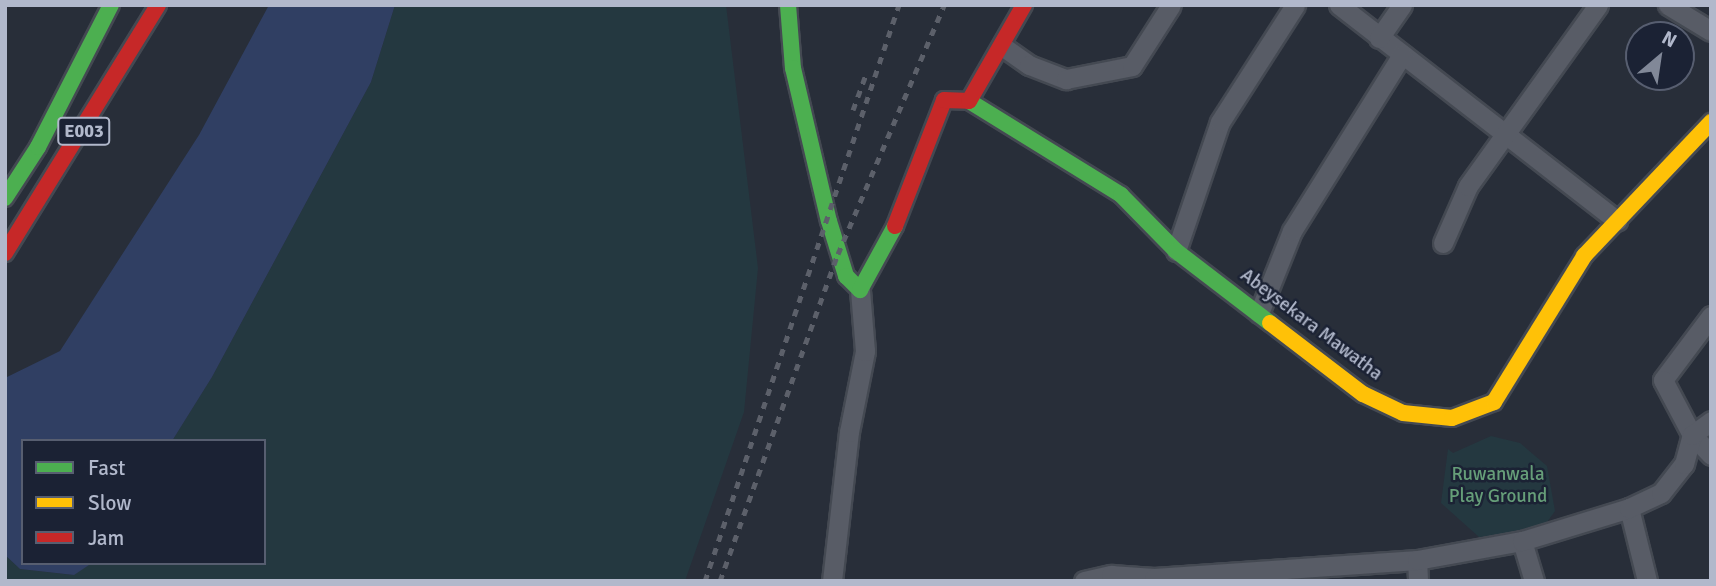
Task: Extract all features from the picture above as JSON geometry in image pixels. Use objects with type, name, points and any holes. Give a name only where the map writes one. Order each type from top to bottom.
[{"type":"main road","name":"E003","points":[[5,198],[38,147],[111,5]]},
{"type":"main road","name":"E003","points":[[5,253],[145,32],[158,5]]},
{"type":"main road","points":[[789,5],[793,68],[828,221],[846,276],[860,290],[900,217],[944,100],[969,101],[1024,5]]},
{"type":"main road","name":"Abeysekara Mawatha","points":[[969,101],[1121,195],[1176,251],[1363,394],[1404,413],[1452,418],[1494,402],[1584,256],[1711,122]]},
{"type":"street","points":[[1002,46],[1028,65],[1066,79],[1132,66],[1171,5]]},
{"type":"street","points":[[1176,251],[1220,121],[1295,5]]},
{"type":"street","points":[[1339,5],[1617,221]]},
{"type":"street","points":[[1379,38],[1402,5]]},
{"type":"street","points":[[1443,243],[1468,186],[1598,5]]},
{"type":"street","points":[[1668,5],[1711,31]]},
{"type":"street","points":[[1259,313],[1292,231],[1402,55]]},
{"type":"street","points":[[832,581],[849,432],[865,351],[860,290]]},
{"type":"street","points":[[1711,316],[1663,380],[1692,435],[1711,455]]},
{"type":"street","points":[[1084,581],[1111,575],[1154,580],[1305,574],[1417,560],[1522,541],[1629,509],[1661,493],[1684,464],[1692,435],[1711,421]]},
{"type":"street","points":[[1629,509],[1647,581]]},
{"type":"street","points":[[1522,541],[1534,581]]},
{"type":"street","points":[[1417,560],[1418,581]]},
{"type":"green space","points":[[395,5],[726,5],[758,268],[744,412],[685,581],[5,581],[5,555],[20,569],[73,575],[89,565],[266,565],[266,439],[173,439],[212,377],[371,82]]},
{"type":"green space","name":"Ruwanwala Play Ground","points":[[1491,436],[1520,443],[1547,466],[1555,511],[1545,525],[1529,534],[1479,537],[1441,503],[1448,449],[1453,453]]},
{"type":"water","points":[[269,5],[395,5],[371,82],[212,377],[173,439],[21,439],[21,565],[89,565],[74,575],[20,569],[5,555],[5,378],[60,351],[199,135]]},
{"type":"railway","points":[[705,581],[899,5]]},
{"type":"railway","points":[[720,581],[838,254],[944,5]]},
{"type":"railway","points":[[853,110],[866,74]]},
{"type":"traffic: fast","points":[[5,198],[38,147],[111,5]]},
{"type":"traffic: fast","points":[[788,5],[793,68],[829,221],[846,276],[860,290],[895,226]]},
{"type":"traffic: fast","points":[[969,101],[1121,195],[1176,251],[1270,323]]},
{"type":"traffic: slow","points":[[1270,323],[1363,394],[1403,413],[1452,418],[1494,402],[1584,256],[1711,122]]},
{"type":"traffic: jam","points":[[5,253],[158,5]]},
{"type":"traffic: jam","points":[[895,226],[944,100],[969,101],[1024,5]]}]
